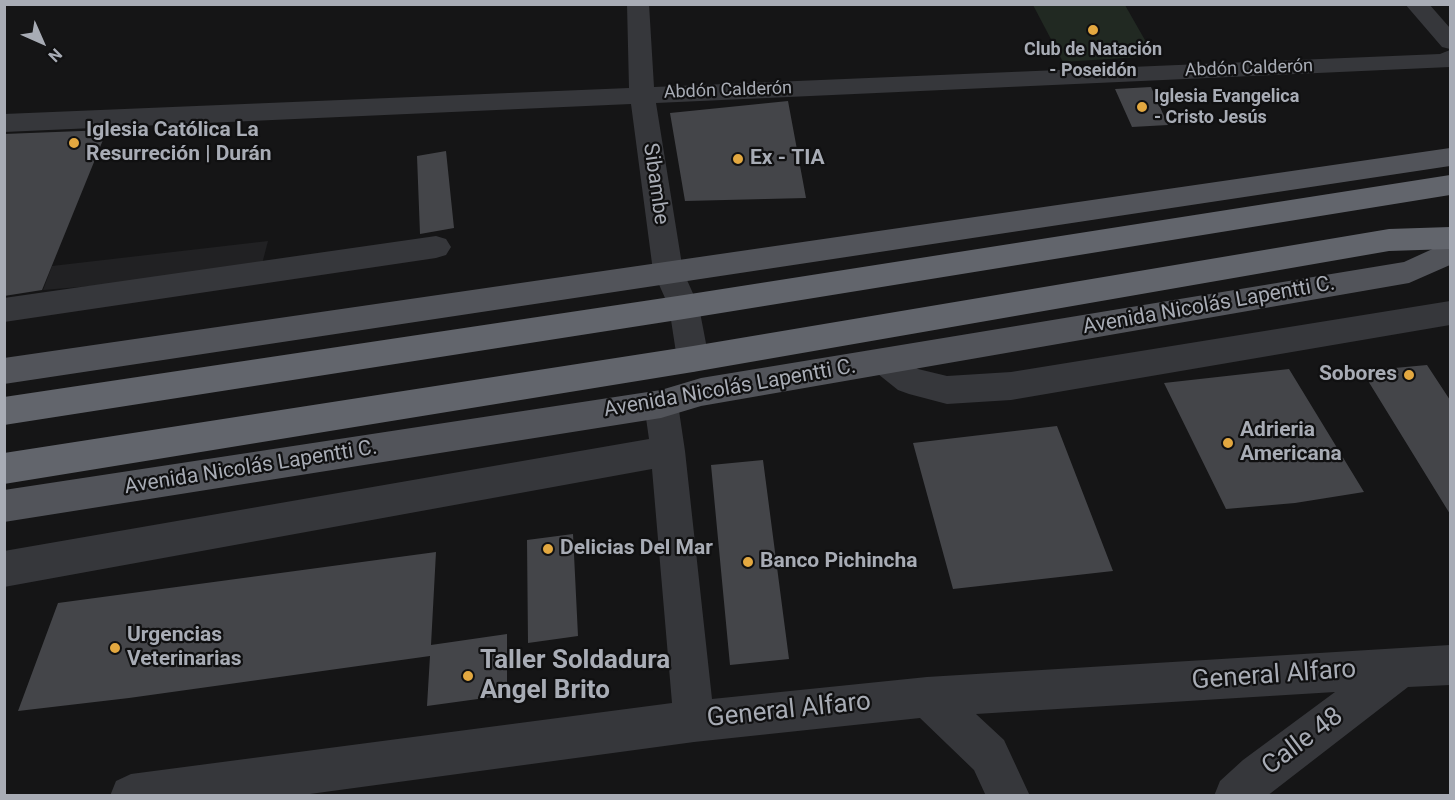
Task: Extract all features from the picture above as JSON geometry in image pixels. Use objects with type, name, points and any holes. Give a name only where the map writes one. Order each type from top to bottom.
[{"type":"highway","points":[[4,411],[684,307],[1450,185]]},
{"type":"highway","name":"Avenida Nicolás Lapentti C.","points":[[4,469],[693,359],[1389,240],[1450,238]]},
{"type":"main road","points":[[4,371],[1450,157]]},
{"type":"main road","name":"Avenida Nicolás Lapentti C.","points":[[4,506],[661,404],[701,392],[1410,272],[1450,252]]},
{"type":"street","name":"Sibambe","points":[[638,4],[642,94],[668,272],[684,307],[693,359]]},
{"type":"street","points":[[1416,4],[1450,42]]},
{"type":"street","name":"Abdón Calderón","points":[[4,123],[1432,61],[1450,58]]},
{"type":"street","points":[[4,310],[436,247]]},
{"type":"street","points":[[884,361],[909,380],[947,390],[1011,386],[1450,313]]},
{"type":"street","points":[[661,404],[668,451],[694,721]]},
{"type":"street","points":[[4,569],[668,451]]},
{"type":"street","name":"General Alfaro","points":[[131,795],[694,721],[927,698],[1450,665]]},
{"type":"street","name":"Calle 48","points":[[1235,795],[1258,775],[1401,668]]},
{"type":"street","points":[[927,698],[988,755],[1009,795]]},
{"type":"shaded area","name":"Club de Natación - Poseidón","points":[[1033,5],[1125,5],[1154,56],[1063,62]]},
{"type":"shaded area","points":[[268,241],[261,268],[154,281],[43,290],[52,266]]},
{"type":"building","name":"Iglesia Evangelica - Cristo Jesús","points":[[1151,87],[1168,125],[1132,127],[1115,89]]},
{"type":"building","name":"Ex - TIA","points":[[788,101],[806,198],[685,201],[670,113]]},
{"type":"building","points":[[107,130],[42,290],[4,296],[4,134]]},
{"type":"building","points":[[446,151],[454,228],[420,234],[417,156]]},
{"type":"building","points":[[1427,365],[1450,400],[1450,514],[1362,371]]},
{"type":"building","points":[[1289,369],[1364,492],[1295,503],[1226,509],[1164,383]]},
{"type":"building","points":[[1057,426],[1113,571],[953,589],[913,443]]},
{"type":"building","name":"Banco Pichincha","points":[[763,460],[789,659],[730,665],[711,465]]},
{"type":"building","points":[[573,534],[578,636],[528,643],[527,540]]},
{"type":"building","points":[[436,552],[431,645],[507,634],[507,695],[427,706],[430,656],[129,698],[18,711],[58,603]]},
{"type":"place","name":"Club de Natación - Poseidón","points":[[1093,30]]},
{"type":"place","name":"Iglesia Evangelica - Cristo Jesús","points":[[1142,107]]},
{"type":"place","name":"Iglesia Católica La Resurreción | Durán","points":[[74,143]]},
{"type":"place","name":"Ex - TIA","points":[[738,159]]},
{"type":"place","name":"Sobores","points":[[1409,375]]},
{"type":"place","name":"Adrieria Americana","points":[[1228,443]]},
{"type":"place","name":"Delicias Del Mar","points":[[548,549]]},
{"type":"place","name":"Banco Pichincha","points":[[748,562]]},
{"type":"place","name":"Urgencias Veterinarias","points":[[115,648]]},
{"type":"place","name":"Taller Soldadura Angel Brito","points":[[468,676]]}]
